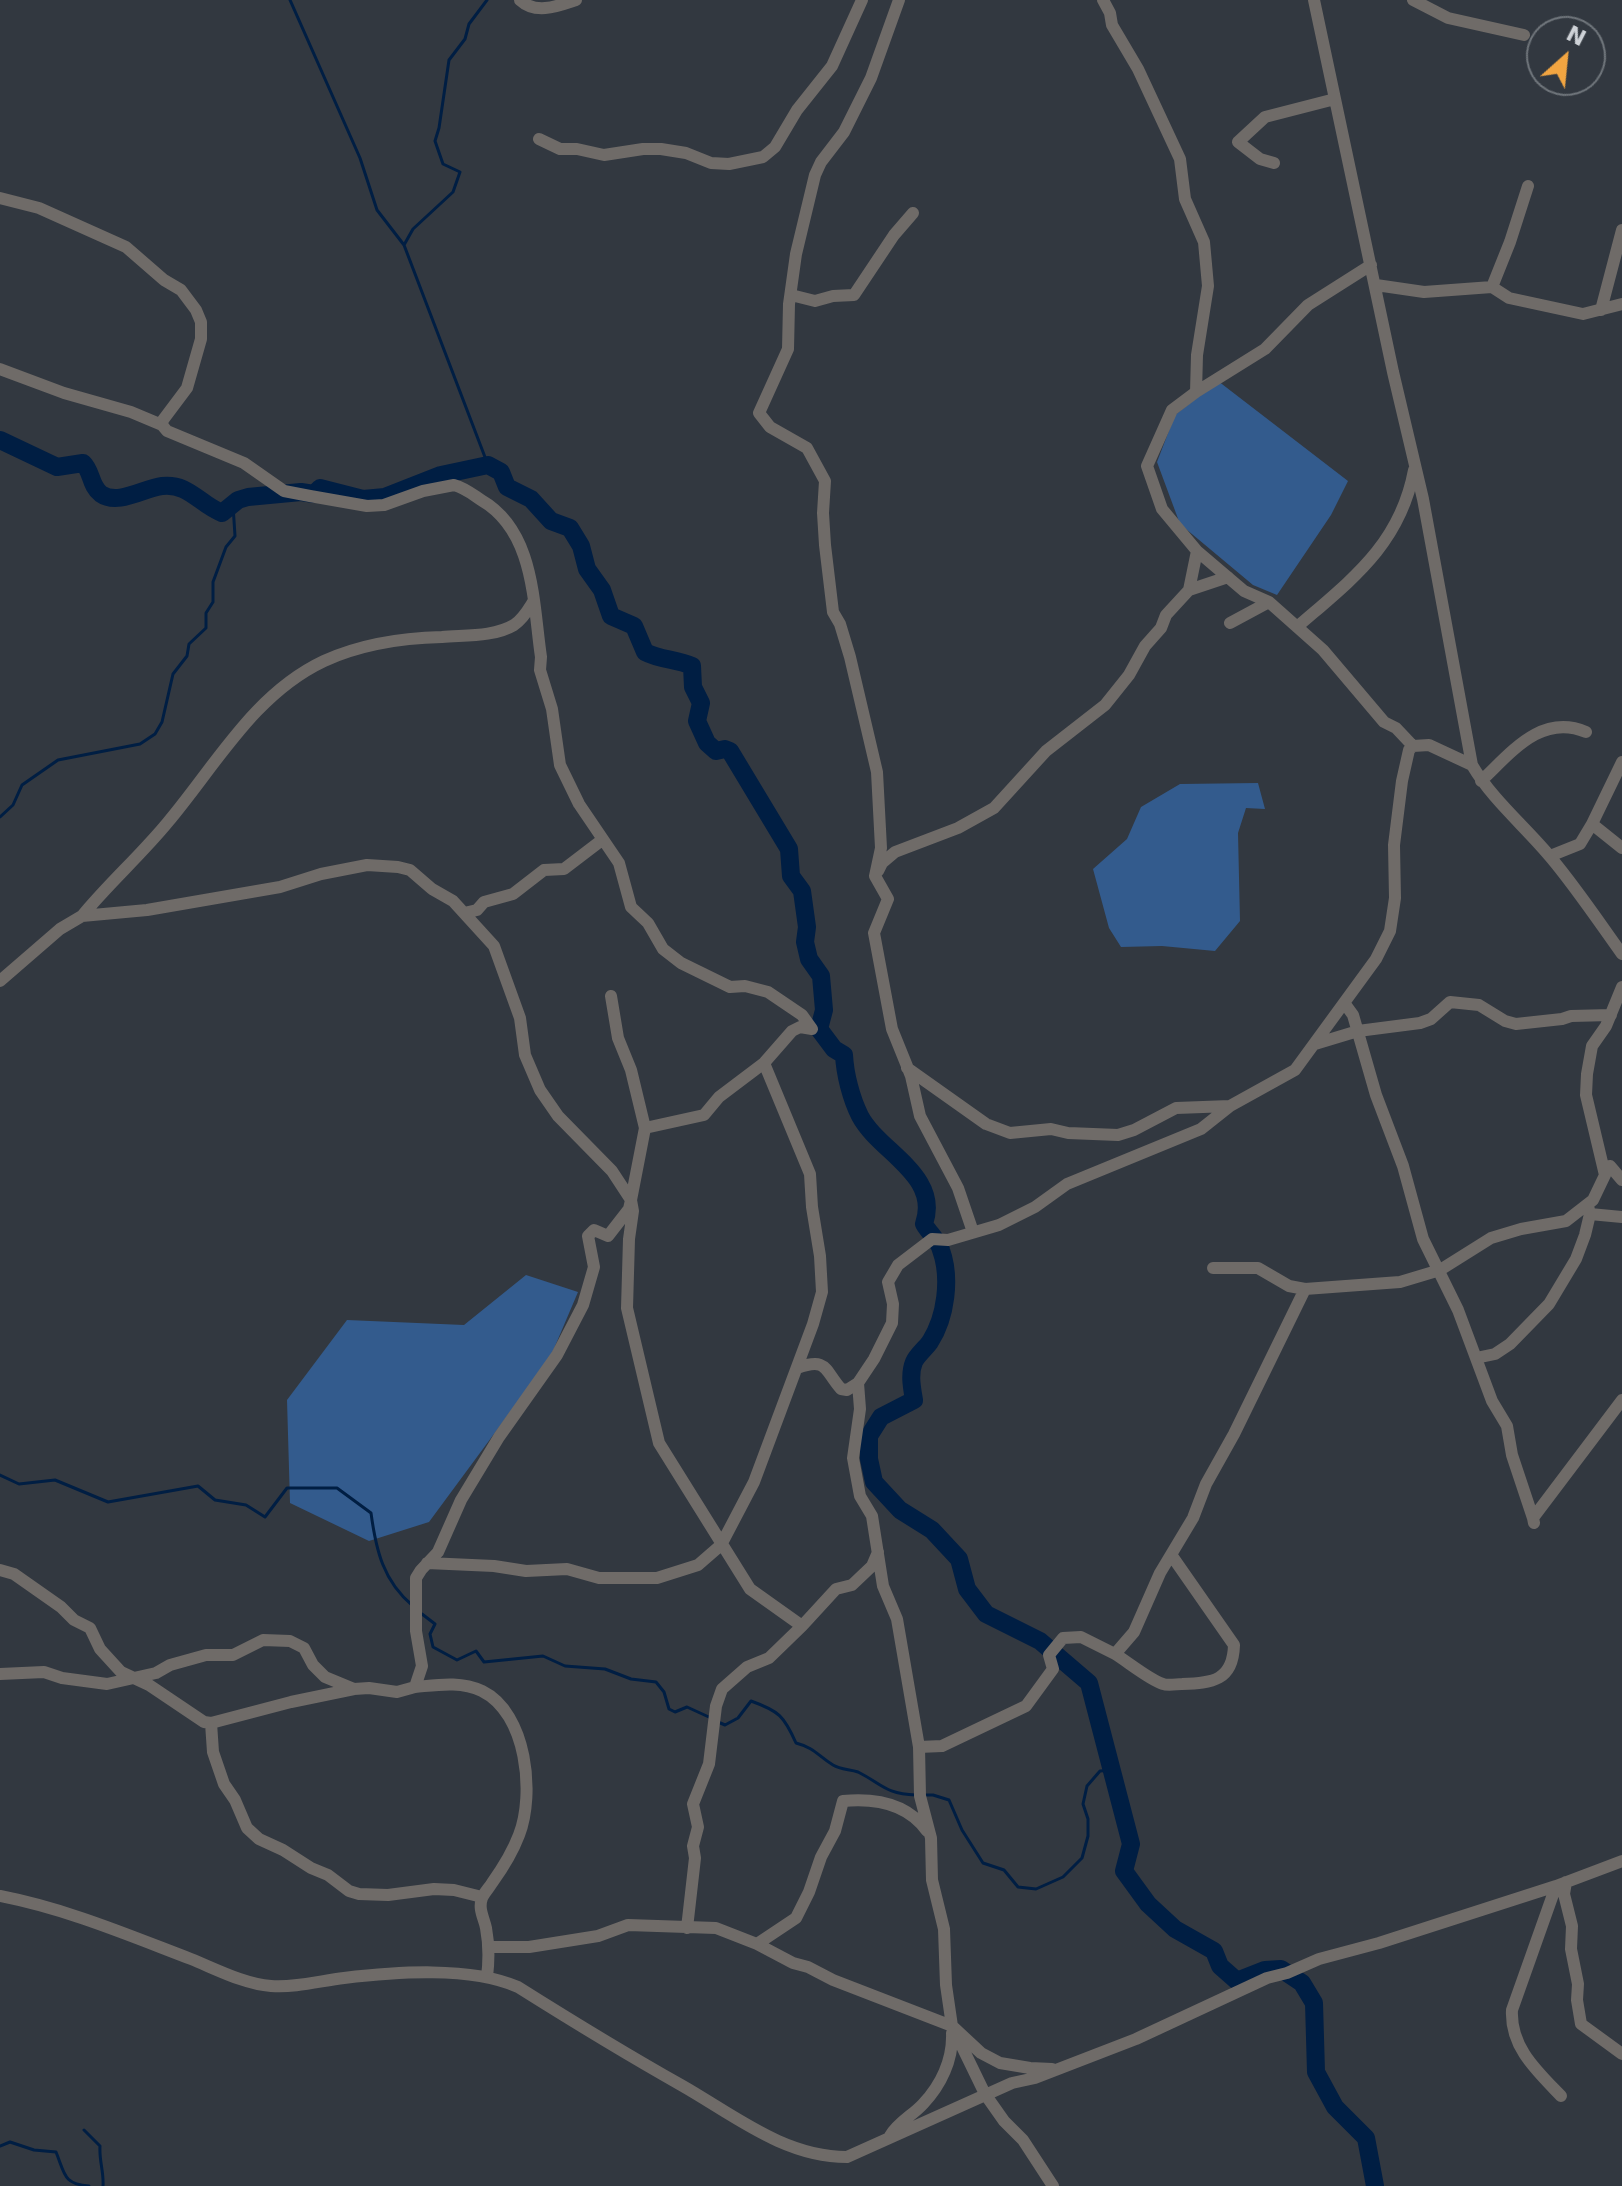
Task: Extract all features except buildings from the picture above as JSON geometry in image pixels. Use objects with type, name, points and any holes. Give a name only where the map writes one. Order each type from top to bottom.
[{"type":"street","points":[[520,0],[527,7],[542,9],[576,0]]},
{"type":"street","points":[[539,139],[560,149],[604,155],[661,149],[686,153],[711,163],[729,164],[763,157],[775,147],[797,110],[832,66],[862,0]]},
{"type":"street","points":[[899,0],[871,78],[844,132],[815,175],[796,254],[788,349],[759,413],[770,427],[807,448],[825,481],[823,513],[833,612],[850,657],[877,772],[881,848],[875,876],[888,899],[874,933],[892,1029],[920,1116],[958,1188],[973,1232]]},
{"type":"street","points":[[1103,0],[1112,25],[1138,69],[1180,159],[1185,199],[1204,242],[1208,286],[1197,355],[1196,392]]},
{"type":"street","points":[[1317,0],[1335,99],[1415,462],[1472,765],[1481,781],[1550,856],[1622,954]]},
{"type":"street","points":[[1413,0],[1448,18],[1524,35]]},
{"type":"street","points":[[1274,163],[1260,159],[1238,142],[1265,117],[1335,99]]},
{"type":"street","points":[[1492,287],[1528,186]]},
{"type":"street","points":[[0,198],[39,208],[126,247],[164,280],[181,290],[196,310],[201,322],[197,357],[187,388],[162,425]]},
{"type":"street","points":[[791,295],[815,301],[854,295],[894,235],[913,213]]},
{"type":"street","points":[[1601,310],[1622,230]]},
{"type":"street","points":[[1371,265],[1308,305],[1265,349],[1172,410],[1147,466],[1162,509],[1197,551],[1244,591],[1269,602],[1323,650],[1384,722],[1396,728],[1413,746]]},
{"type":"street","points":[[1376,285],[1424,292],[1492,287],[1509,298],[1583,314],[1622,304]]},
{"type":"street","points":[[0,369],[162,425],[167,431],[244,463],[284,491],[367,506],[384,505],[444,487],[461,486],[490,504],[515,533],[526,557],[541,657],[540,670],[552,709],[560,765],[568,784],[619,863],[631,907],[648,923],[663,949],[681,963],[730,987],[745,986],[768,992],[802,1015],[812,1029],[800,1027],[792,1031],[764,1063],[719,1097],[704,1115],[645,1128]]},
{"type":"street","points":[[1297,627],[1372,560],[1405,507],[1415,462]]},
{"type":"street","points":[[1189,590],[1197,551]]},
{"type":"street","points":[[875,876],[882,863],[895,852],[958,828],[994,808],[1046,751],[1105,705],[1161,628],[1166,615],[1189,590],[1228,577]]},
{"type":"street","points":[[0,981],[60,929],[82,916],[170,821],[249,718],[300,675],[345,653],[375,644],[419,638],[465,637],[513,626],[533,602]]},
{"type":"street","points":[[1230,623],[1269,602]]},
{"type":"street","points":[[1481,781],[1532,733],[1546,728],[1575,727],[1586,732]]},
{"type":"street","points":[[797,1368],[813,1362],[823,1366],[841,1389],[847,1390],[858,1383],[892,1323],[893,1304],[888,1282],[898,1265],[932,1239],[948,1240],[999,1225],[1035,1207],[1067,1184],[1201,1129],[1230,1106],[1295,1070],[1382,950],[1390,931],[1395,898],[1394,845],[1409,750],[1413,746],[1429,745],[1472,765]]},
{"type":"street","points":[[1550,856],[1580,844],[1622,762]]},
{"type":"street","points":[[1592,824],[1622,848]]},
{"type":"street","points":[[464,913],[477,910],[484,902],[513,894],[544,870],[564,869],[602,840]]},
{"type":"street","points":[[82,916],[147,910],[280,887],[321,874],[367,865],[410,870],[432,889],[453,901],[486,935],[498,955],[520,1018],[525,1055],[540,1090],[558,1116],[612,1171],[631,1200],[633,1211],[627,1308],[659,1443],[750,1589],[802,1626]]},
{"type":"street","points":[[1476,1358],[1495,1354],[1510,1344],[1549,1304],[1576,1259],[1589,1210],[1601,1187],[1605,1170],[1586,1095],[1587,1074],[1592,1046],[1611,1015],[1622,987]]},
{"type":"street","points":[[415,1687],[422,1666],[416,1631],[416,1578],[438,1552],[461,1500],[499,1437],[557,1355],[583,1305],[594,1267],[588,1236],[594,1230],[608,1236],[629,1209],[645,1128],[631,1070],[618,1038],[611,996]]},
{"type":"street","points":[[1315,1044],[1358,1031],[1420,1023],[1431,1019],[1450,1002],[1479,1005],[1516,1024],[1571,1016],[1611,1015]]},
{"type":"street","points":[[1345,1004],[1353,1015],[1388,1130],[1403,1166],[1423,1239],[1440,1270],[1492,1401],[1507,1426],[1512,1455],[1533,1521],[1622,1400]]},
{"type":"street","points":[[427,1563],[494,1566],[526,1571],[567,1569],[599,1578],[657,1578],[698,1565],[721,1545],[754,1482],[822,1292],[810,1174],[764,1063]]},
{"type":"street","points":[[907,1068],[986,1124],[1010,1133],[1051,1129],[1068,1133],[1118,1135],[1176,1108],[1230,1106]]},
{"type":"street","points":[[1610,1166],[1622,1180]]},
{"type":"street","points":[[1213,1268],[1258,1268],[1289,1286],[1305,1289],[1400,1282],[1440,1270],[1491,1238],[1521,1229],[1566,1221],[1589,1210],[1622,1217]]},
{"type":"street","points":[[1115,1654],[1134,1632],[1160,1573],[1172,1556],[1305,1289]]},
{"type":"street","points":[[858,1383],[860,1409],[853,1458],[860,1496],[872,1516],[883,1586],[897,1619],[919,1747],[920,1796],[931,1838],[932,1880],[944,1929],[946,1985],[952,2026],[952,2049],[947,2069],[924,2104],[896,2126],[888,2138]]},
{"type":"street","points":[[687,1928],[695,1858],[693,1846],[698,1827],[693,1804],[709,1764],[716,1706],[722,1689],[747,1667],[769,1658],[836,1589],[852,1585],[862,1576],[872,1566],[878,1552]]},
{"type":"street","points":[[919,1747],[942,1746],[1026,1706],[1053,1669],[1049,1655],[1063,1638],[1081,1637],[1163,1684],[1210,1681],[1221,1677],[1234,1658],[1234,1645],[1172,1556]]},
{"type":"street","points":[[0,1570],[14,1574],[61,1607],[74,1620],[90,1628],[100,1649],[121,1672],[149,1685],[198,1720],[211,1723],[354,1689],[397,1692],[455,1683],[483,1692],[502,1709],[520,1741],[527,1793],[519,1837],[482,1897],[480,1909],[488,1947],[487,1977]]},
{"type":"street","points":[[0,1674],[44,1672],[62,1678],[107,1684],[156,1673],[170,1665],[206,1655],[233,1655],[263,1640],[278,1639],[304,1648],[313,1665],[325,1677],[354,1689]]},
{"type":"street","points":[[211,1723],[213,1752],[224,1784],[247,1828],[259,1839],[359,1894],[388,1895],[434,1889],[482,1897]]},
{"type":"street","points":[[757,1944],[796,1918],[835,1831],[843,1801],[866,1799],[891,1803],[920,1822],[931,1838]]},
{"type":"street","points":[[0,1896],[62,1911],[257,1984],[295,1986],[370,1975],[455,1974],[487,1977],[518,1987],[738,2121],[790,2147],[825,2157],[847,2157],[985,2094],[1061,2069],[1136,2039],[1267,1978],[1561,1884],[1622,1861]]},
{"type":"street","points":[[1561,1884],[1572,1926],[1571,1949],[1581,2024],[1622,2054]]},
{"type":"street","points":[[1561,1884],[1512,2010],[1511,2026],[1524,2055],[1561,2096]]},
{"type":"street","points":[[488,1947],[529,1947],[598,1936],[628,1925],[716,1928],[833,1980],[952,2026],[981,2053],[1000,2063],[1061,2069]]},
{"type":"street","points":[[952,2026],[985,2094],[1032,2152],[1053,2186]]},
{"type":"shaded area","points":[[1218,381],[1348,481],[1331,515],[1277,595],[1253,585],[1180,524],[1157,462],[1175,415]]},
{"type":"shaded area","points":[[1258,783],[1265,809],[1246,808],[1238,833],[1240,921],[1215,951],[1162,946],[1121,947],[1109,928],[1093,869],[1127,839],[1141,807],[1180,784]]},
{"type":"shaded area","points":[[526,1275],[578,1292],[550,1358],[429,1522],[369,1541],[290,1503],[287,1400],[347,1320],[464,1325]]},
{"type":"waterway","points":[[290,0],[360,158],[377,210],[404,245],[488,465]]},
{"type":"waterway","points":[[404,245],[413,229],[453,192],[460,172],[443,164],[435,141],[449,60],[487,0]]},
{"type":"waterway","points":[[0,440],[57,467],[83,463],[97,491],[108,497],[123,497],[155,487],[171,486],[187,491],[222,513],[238,500],[248,497],[301,492],[314,494],[320,488],[363,499],[385,497],[441,475],[488,465],[501,472],[507,487],[531,499],[551,521],[570,528],[581,546],[587,569],[602,590],[611,616],[634,626],[645,652],[692,666],[693,687],[701,703],[697,721],[707,743],[716,751],[730,751],[789,849],[791,876],[802,891],[809,959],[821,976],[824,1010],[819,1029],[834,1049],[844,1055],[849,1086],[860,1116],[906,1165],[924,1192],[927,1207],[924,1224],[938,1243],[944,1261],[946,1285],[943,1309],[930,1342],[912,1367],[914,1400],[881,1417],[869,1436],[869,1459],[874,1482],[900,1510],[932,1530],[959,1559],[967,1589],[986,1614],[1040,1641],[1089,1683],[1131,1844],[1124,1871],[1148,1904],[1175,1929],[1214,1951],[1220,1966],[1237,1981],[1265,1970],[1281,1969],[1302,1983],[1314,2003],[1316,2072],[1335,2107],[1366,2138],[1375,2186]]},
{"type":"waterway","points":[[0,817],[13,805],[22,785],[58,760],[140,744],[155,734],[162,722],[173,674],[187,656],[189,644],[206,628],[206,613],[213,602],[213,582],[226,547],[235,536],[233,505]]},
{"type":"waterway","points":[[0,1475],[19,1484],[55,1480],[108,1502],[198,1486],[215,1500],[246,1505],[265,1517],[287,1488],[337,1488],[371,1513],[383,1564],[394,1586],[413,1606]]},
{"type":"waterway","points":[[422,1614],[435,1624],[430,1634],[433,1647],[457,1660],[476,1651],[484,1662],[543,1656],[565,1666],[605,1669],[631,1679],[656,1682],[664,1692],[669,1709],[675,1712],[687,1707],[711,1718]]},
{"type":"waterway","points":[[718,1722],[725,1725],[738,1718],[751,1701],[774,1712],[784,1720],[796,1743],[833,1765],[858,1772],[890,1790],[916,1795]]},
{"type":"waterway","points":[[923,1795],[949,1800],[962,1830],[983,1863],[1004,1870],[1018,1887],[1036,1889],[1063,1877],[1082,1858],[1088,1836],[1088,1819],[1083,1804],[1087,1786],[1100,1771],[1113,1770]]},
{"type":"waterway","points":[[84,2130],[100,2146],[103,2186]]},
{"type":"waterway","points":[[0,2146],[10,2142],[34,2150],[56,2152],[70,2180],[89,2186]]}]
